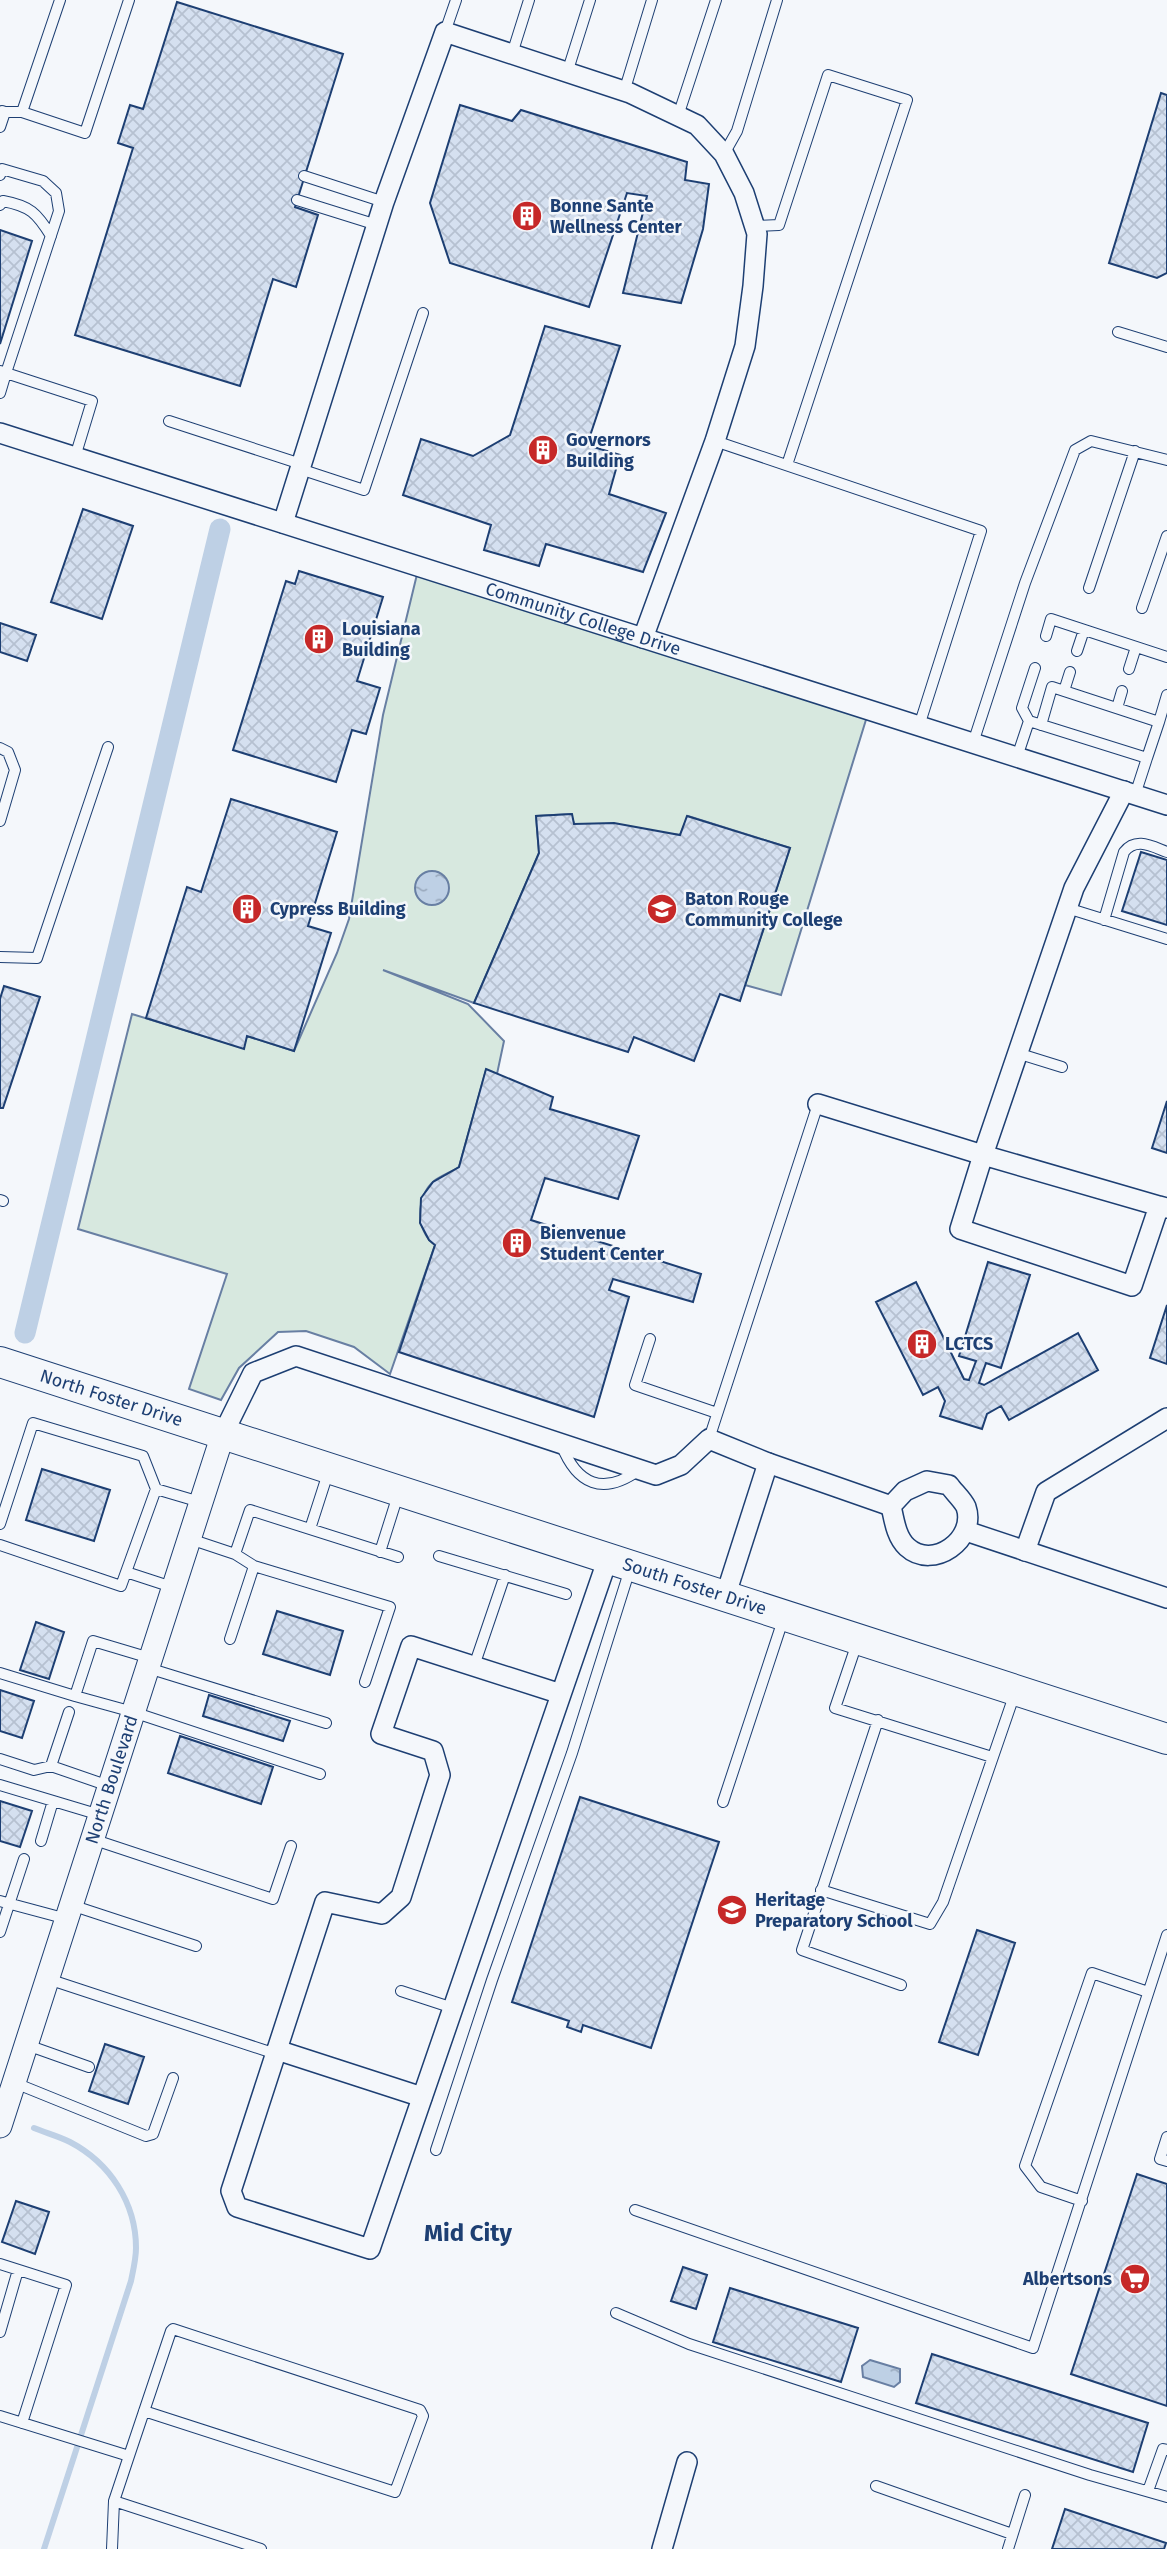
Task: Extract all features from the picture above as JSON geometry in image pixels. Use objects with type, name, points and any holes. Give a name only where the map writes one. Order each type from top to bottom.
[{"type":"main road","name":"North Foster Drive","points":[[0,1362],[223,1434]]},
{"type":"main road","name":"South Foster Drive","points":[[223,1434],[1167,1739]]},
{"type":"street","points":[[283,523],[384,202],[445,32],[624,92],[697,125],[724,155],[744,193],[757,234],[745,346],[715,441],[643,638]]},
{"type":"street","name":"Community College Drive","points":[[0,433],[1167,805]]},
{"type":"street","points":[[818,1104],[983,1154],[1163,1207],[1132,1286],[960,1229],[983,1154],[1016,1052],[1074,888],[1129,793]]},
{"type":"street","points":[[223,1434],[253,1373],[296,1356],[656,1475],[681,1465],[709,1439],[768,1464],[891,1506]]},
{"type":"street","points":[[1025,1551],[1046,1492],[1167,1418]]},
{"type":"street","name":"North Boulevard","points":[[2,2115],[223,1434]]},
{"type":"street","points":[[725,1597],[768,1464]]},
{"type":"street","points":[[927,1481],[948,1485],[966,1507],[966,1531],[950,1550],[927,1556],[907,1547],[896,1529],[891,1506],[905,1491],[927,1481]]},
{"type":"street","points":[[966,1531],[1167,1598]]},
{"type":"street","points":[[561,1694],[411,1646],[381,1734],[433,1751],[440,1775],[401,1897],[382,1914],[325,1902],[231,2190],[237,2207],[370,2249],[561,1694],[620,1562]]},
{"type":"street","points":[[276,2052],[422,2097]]},
{"type":"street","points":[[662,2549],[687,2462]]},
{"type":"lane","points":[[22,112],[60,0]]},
{"type":"lane","points":[[0,128],[3,111],[22,112],[85,133],[129,0]]},
{"type":"lane","points":[[445,32],[456,0]]},
{"type":"lane","points":[[512,54],[530,0]]},
{"type":"lane","points":[[567,73],[590,0]]},
{"type":"lane","points":[[624,92],[652,0]]},
{"type":"lane","points":[[678,116],[716,0]]},
{"type":"lane","points":[[724,155],[737,131],[777,0]]},
{"type":"lane","points":[[754,226],[779,225],[828,75],[907,100],[787,465]]},
{"type":"lane","points":[[0,393],[3,372],[59,211],[56,193],[43,181],[1,168]]},
{"type":"lane","points":[[304,176],[384,202]]},
{"type":"lane","points":[[298,200],[377,225]]},
{"type":"lane","points":[[0,205],[3,201],[20,204],[38,215],[51,236]]},
{"type":"lane","points":[[169,421],[363,490],[423,313]]},
{"type":"lane","points":[[1118,331],[1167,348]]},
{"type":"lane","points":[[3,372],[92,401],[75,457]]},
{"type":"lane","points":[[715,441],[981,531],[919,726]]},
{"type":"lane","points":[[973,743],[1026,583],[1075,450],[1091,441],[1167,460]]},
{"type":"lane","points":[[1088,588],[1135,451]]},
{"type":"lane","points":[[1142,608],[1167,536]]},
{"type":"lane","points":[[1046,636],[1051,619],[1167,657]]},
{"type":"lane","points":[[1077,651],[1084,630]]},
{"type":"lane","points":[[1129,669],[1136,647]]},
{"type":"lane","points":[[1035,668],[1022,708],[1029,721],[1147,758]]},
{"type":"lane","points":[[1064,691],[1070,672]]},
{"type":"lane","points":[[1041,725],[1052,687],[1158,722]]},
{"type":"lane","points":[[1117,708],[1122,691]]},
{"type":"lane","points":[[1129,793],[1147,758],[1167,695]]},
{"type":"lane","points":[[1017,757],[1029,721]]},
{"type":"lane","points":[[0,957],[37,958],[108,747]]},
{"type":"lane","points":[[0,748],[8,752],[15,770],[0,821]]},
{"type":"lane","points":[[1104,920],[1124,852],[1130,845],[1138,842],[1167,852]]},
{"type":"lane","points":[[1067,908],[1167,939]]},
{"type":"lane","points":[[1016,1052],[1062,1067]]},
{"type":"lane","points":[[709,1439],[818,1104]]},
{"type":"lane","points":[[650,1339],[635,1385],[717,1413]]},
{"type":"lane","points":[[0,1524],[33,1423],[143,1456],[156,1489],[121,1586],[0,1545]]},
{"type":"lane","points":[[561,1443],[575,1470],[590,1482],[606,1486],[625,1480],[640,1469]]},
{"type":"lane","points":[[310,1529],[330,1468]]},
{"type":"lane","points":[[156,1489],[201,1503]]},
{"type":"lane","points":[[380,1552],[399,1491]]},
{"type":"lane","points":[[235,1554],[250,1510],[397,1557]]},
{"type":"lane","points":[[189,1538],[235,1554],[254,1566],[390,1607],[365,1682]]},
{"type":"lane","points":[[439,1556],[566,1594]]},
{"type":"lane","points":[[436,2150],[492,1980],[572,1753],[620,1562]]},
{"type":"lane","points":[[230,1639],[254,1566]]},
{"type":"lane","points":[[127,1572],[173,1587]]},
{"type":"lane","points":[[474,1666],[505,1575]]},
{"type":"lane","points":[[723,1802],[785,1616]]},
{"type":"lane","points":[[859,1640],[835,1708],[992,1757]]},
{"type":"lane","points":[[75,1696],[93,1641],[149,1663],[326,1723]]},
{"type":"lane","points":[[0,1673],[133,1712],[320,1774]]},
{"type":"lane","points":[[821,1890],[930,1924],[943,1902],[1016,1690]]},
{"type":"lane","points":[[51,1766],[69,1712]]},
{"type":"lane","points":[[878,1720],[802,1950],[901,1985]]},
{"type":"lane","points":[[0,1759],[34,1770],[51,1766],[109,1787]]},
{"type":"lane","points":[[0,1785],[100,1815]]},
{"type":"lane","points":[[41,1841],[53,1801]]},
{"type":"lane","points":[[92,1839],[273,1899],[291,1846]]},
{"type":"lane","points":[[0,1932],[5,1901],[24,1859]]},
{"type":"lane","points":[[5,1901],[69,1912],[196,1946]]},
{"type":"lane","points":[[635,2210],[1033,2348],[1167,1935]]},
{"type":"lane","points":[[1082,2201],[1041,2187],[1025,2166],[1092,1973],[1147,1992]]},
{"type":"lane","points":[[48,1979],[276,2052]]},
{"type":"lane","points":[[401,1991],[453,2008]]},
{"type":"lane","points":[[26,2045],[89,2067]]},
{"type":"lane","points":[[14,2082],[146,2136],[153,2134],[173,2078]]},
{"type":"lane","points":[[1167,2137],[1160,2159],[1167,2161]]},
{"type":"lane","points":[[0,2264],[66,2285],[22,2423]]},
{"type":"lane","points":[[0,2332],[18,2270]]},
{"type":"lane","points":[[616,2314],[689,2344],[1090,2475],[1167,2497]]},
{"type":"lane","points":[[112,2549],[114,2501],[170,2330],[175,2328],[420,2410],[423,2416],[395,2492],[144,2411]]},
{"type":"lane","points":[[0,2416],[129,2456]]},
{"type":"lane","points":[[1148,2491],[1163,2449],[1167,2450]]},
{"type":"lane","points":[[876,2486],[1012,2534]]},
{"type":"lane","points":[[1007,2549],[1025,2495]]},
{"type":"lane","points":[[114,2501],[261,2549]]},
{"type":"shaded area","points":[[419,566],[869,710],[781,995],[745,985],[790,848],[688,816],[680,835],[574,824],[571,814],[536,816],[539,853],[474,1003],[383,970],[468,1004],[504,1041],[497,1074],[486,1070],[459,1167],[434,1181],[424,1195],[421,1223],[428,1239],[435,1245],[390,1374],[354,1347],[306,1331],[278,1332],[239,1368],[221,1400],[189,1389],[227,1274],[78,1229],[132,1014],[243,1048],[247,1036],[294,1051],[349,919],[383,715]]},
{"type":"water","points":[[432,871],[444,876],[449,888],[444,900],[432,905],[420,900],[415,888],[420,876]]},
{"type":"water","points":[[870,2360],[900,2369],[900,2382],[894,2387],[863,2377],[862,2366]]},
{"type":"building","points":[[177,2],[343,54],[295,207],[318,215],[296,287],[273,279],[240,386],[75,335],[133,148],[118,143],[130,105],[143,109]]},
{"type":"building","points":[[1161,93],[1167,95],[1167,273],[1157,278],[1109,263]]},
{"type":"building","name":"Bonne Sante Wellness Center","points":[[460,105],[512,121],[521,110],[687,162],[685,180],[709,184],[703,229],[681,303],[623,293],[647,196],[627,193],[589,307],[450,263],[430,203]]},
{"type":"building","points":[[0,230],[32,241],[0,344]]},
{"type":"building","name":"Governors Building","points":[[545,326],[620,346],[587,445],[620,455],[609,494],[666,513],[643,572],[546,544],[539,566],[484,550],[491,525],[403,495],[421,439],[473,456],[510,435]]},
{"type":"building","points":[[83,509],[133,526],[102,619],[51,602]]},
{"type":"building","name":"Louisiana Building","points":[[299,571],[383,597],[357,681],[380,688],[366,734],[352,730],[336,782],[233,750],[286,581],[295,584]]},
{"type":"building","points":[[0,623],[36,635],[27,661],[0,652]]},
{"type":"building","name":"Cypress Building","points":[[231,799],[337,832],[308,926],[331,933],[294,1051],[247,1036],[244,1049],[146,1018],[187,887],[201,892]]},
{"type":"building","points":[[572,814],[574,824],[614,823],[680,835],[687,816],[790,848],[740,1001],[720,994],[694,1061],[634,1037],[628,1052],[474,1003],[539,853],[536,816]]},
{"type":"building","points":[[1141,852],[1167,860],[1167,925],[1122,911]]},
{"type":"building","points":[[4,986],[40,997],[3,1108],[0,1108],[0,999]]},
{"type":"building","name":"Bienvenue Student Center","points":[[486,1069],[553,1097],[550,1109],[639,1136],[618,1199],[545,1178],[531,1220],[701,1274],[693,1302],[613,1279],[609,1290],[629,1297],[594,1417],[399,1352],[435,1245],[429,1240],[420,1223],[421,1198],[433,1182],[459,1167]]},
{"type":"building","points":[[1167,1101],[1167,1153],[1152,1148]]},
{"type":"building","name":"LCTCS","points":[[988,1262],[1030,1275],[1001,1368],[986,1363],[979,1383],[984,1385],[1078,1333],[1098,1370],[1009,1420],[1001,1406],[987,1414],[982,1429],[940,1416],[945,1401],[938,1387],[923,1395],[876,1302],[916,1282],[964,1379],[969,1380],[976,1361],[959,1356]]},
{"type":"building","points":[[1167,1305],[1167,1364],[1150,1358]]},
{"type":"building","points":[[42,1469],[110,1490],[94,1541],[26,1520]]},
{"type":"building","points":[[277,1611],[343,1631],[330,1675],[263,1654]]},
{"type":"building","points":[[36,1622],[64,1632],[49,1679],[20,1670]]},
{"type":"building","points":[[0,1690],[34,1701],[22,1738],[0,1731]]},
{"type":"building","points":[[209,1695],[290,1721],[283,1741],[203,1716]]},
{"type":"building","points":[[180,1736],[273,1767],[261,1804],[168,1773]]},
{"type":"building","points":[[580,1797],[719,1842],[651,2048],[583,2025],[581,2032],[567,2027],[569,2021],[512,2002]]},
{"type":"building","points":[[0,1801],[32,1811],[20,1847],[0,1841]]},
{"type":"building","points":[[977,1930],[1015,1943],[978,2055],[939,2042]]},
{"type":"building","points":[[105,2044],[144,2057],[128,2104],[89,2091]]},
{"type":"building","name":"Albertsons","points":[[1137,2174],[1167,2184],[1167,2406],[1071,2374]]},
{"type":"building","points":[[16,2201],[49,2212],[35,2254],[2,2242]]},
{"type":"building","points":[[683,2267],[707,2275],[696,2309],[671,2301]]},
{"type":"building","points":[[730,2288],[858,2328],[841,2382],[713,2342]]},
{"type":"building","points":[[932,2354],[1148,2423],[1133,2472],[916,2403]]},
{"type":"building","points":[[1065,2509],[1166,2543],[1164,2549],[1052,2549]]},
{"type":"waterway","points":[[25,1333],[220,529]]},
{"type":"waterway","points":[[34,2128],[70,2142],[97,2161],[108,2173],[126,2200],[135,2231],[136,2248],[131,2281],[44,2549]]},
{"type":"place","name":"Bonne Sante Wellness Center","points":[[527,216]]},
{"type":"place","name":"Governors Building","points":[[543,450]]},
{"type":"place","name":"Louisiana Building","points":[[319,639]]},
{"type":"place","name":"Cypress Building","points":[[247,909]]},
{"type":"place","name":"Baton Rouge Community College","points":[[662,909]]},
{"type":"place","name":"Bienvenue Student Center","points":[[517,1243]]},
{"type":"place","name":"LCTCS","points":[[922,1344]]},
{"type":"place","name":"Heritage Preparatory School","points":[[732,1910]]},
{"type":"place","name":"Albertsons","points":[[1135,2279]]},
{"type":"district","name":"Mid City","points":[[468,2233]]}]
